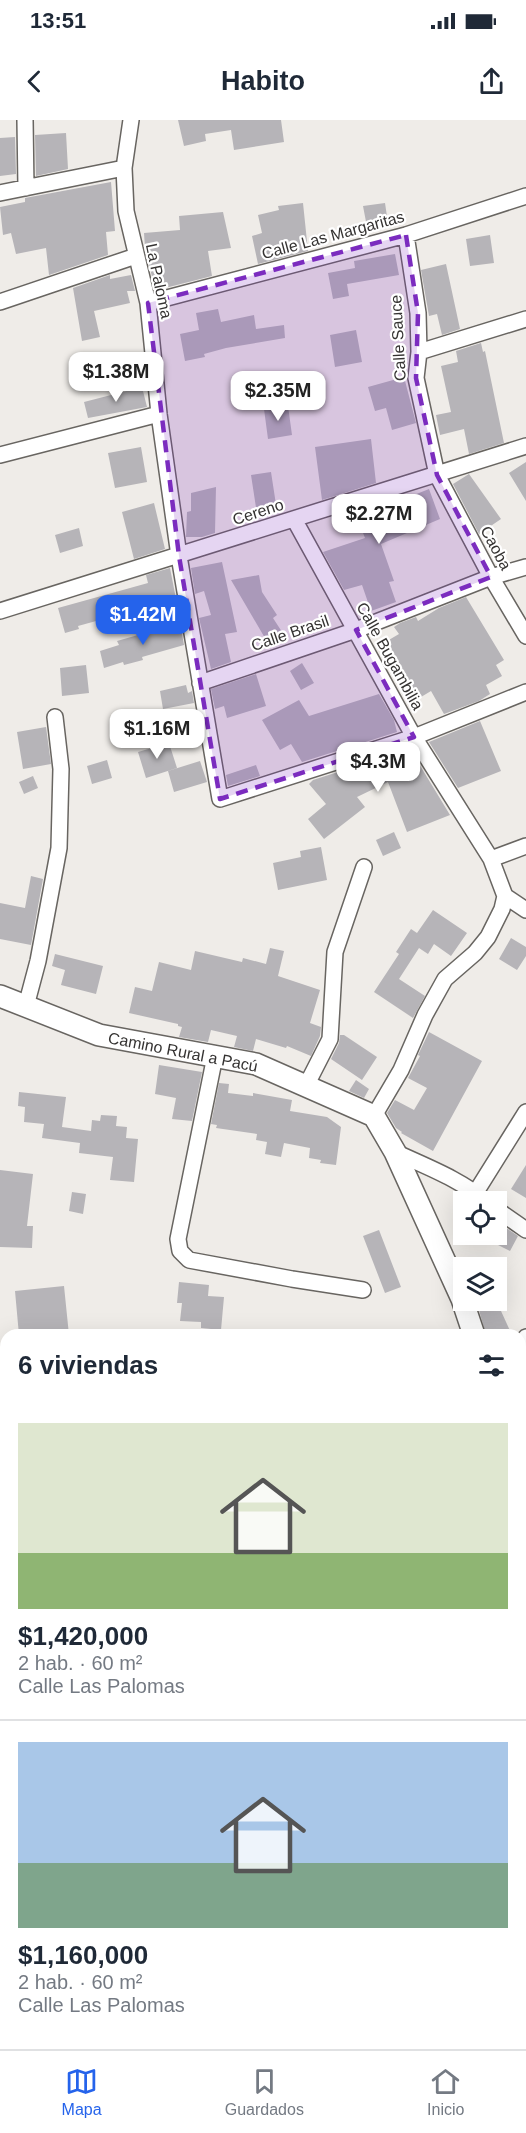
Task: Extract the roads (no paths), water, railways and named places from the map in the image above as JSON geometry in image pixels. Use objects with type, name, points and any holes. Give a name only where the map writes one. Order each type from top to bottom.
[{"type":"street","points":[[25,120],[26,188]]},
{"type":"street","name":"La Paloma","points":[[131,120],[124,168],[126,211],[148,303],[159,414],[179,556],[220,799],[414,737]]},
{"type":"street","points":[[0,193],[124,168]]},
{"type":"street","name":"Calle Las Margaritas","points":[[148,303],[406,235],[526,196]]},
{"type":"street","name":"Calle Sauce","points":[[406,235],[418,314],[419,352],[416,378],[437,475]]},
{"type":"street","points":[[0,302],[136,256]]},
{"type":"street","points":[[419,352],[526,319]]},
{"type":"street","points":[[0,455],[159,414]]},
{"type":"street","name":"Cereno","points":[[0,611],[526,446]]},
{"type":"street","name":"Caoba","points":[[437,475],[491,577],[526,636]]},
{"type":"street","name":"Calle Bugambilia","points":[[294,519],[414,737],[491,859],[505,896]]},
{"type":"street","name":"Calle Brasil","points":[[200,683],[356,630],[491,577],[526,567]]},
{"type":"street","points":[[414,737],[526,692]]},
{"type":"street","points":[[26,1006],[38,961],[58,848],[62,770],[56,717]]},
{"type":"street","points":[[491,859],[526,846]]},
{"type":"street","points":[[306,1086],[330,1039],[335,952],[364,867]]},
{"type":"street","points":[[472,1329],[462,1299],[395,1152],[374,1116],[401,1070],[425,1015],[440,988],[488,937],[502,909],[505,896],[526,910]]},
{"type":"street","name":"Camino Rural a Pacú","points":[[0,996],[99,1035],[256,1064],[374,1116]]},
{"type":"street","points":[[215,1056],[178,1239],[180,1251],[189,1260],[363,1290]]},
{"type":"street","points":[[485,1191],[526,1112]]},
{"type":"street","points":[[395,1152],[470,1191]]},
{"type":"street","points":[[507,1217],[526,1230]]}]
